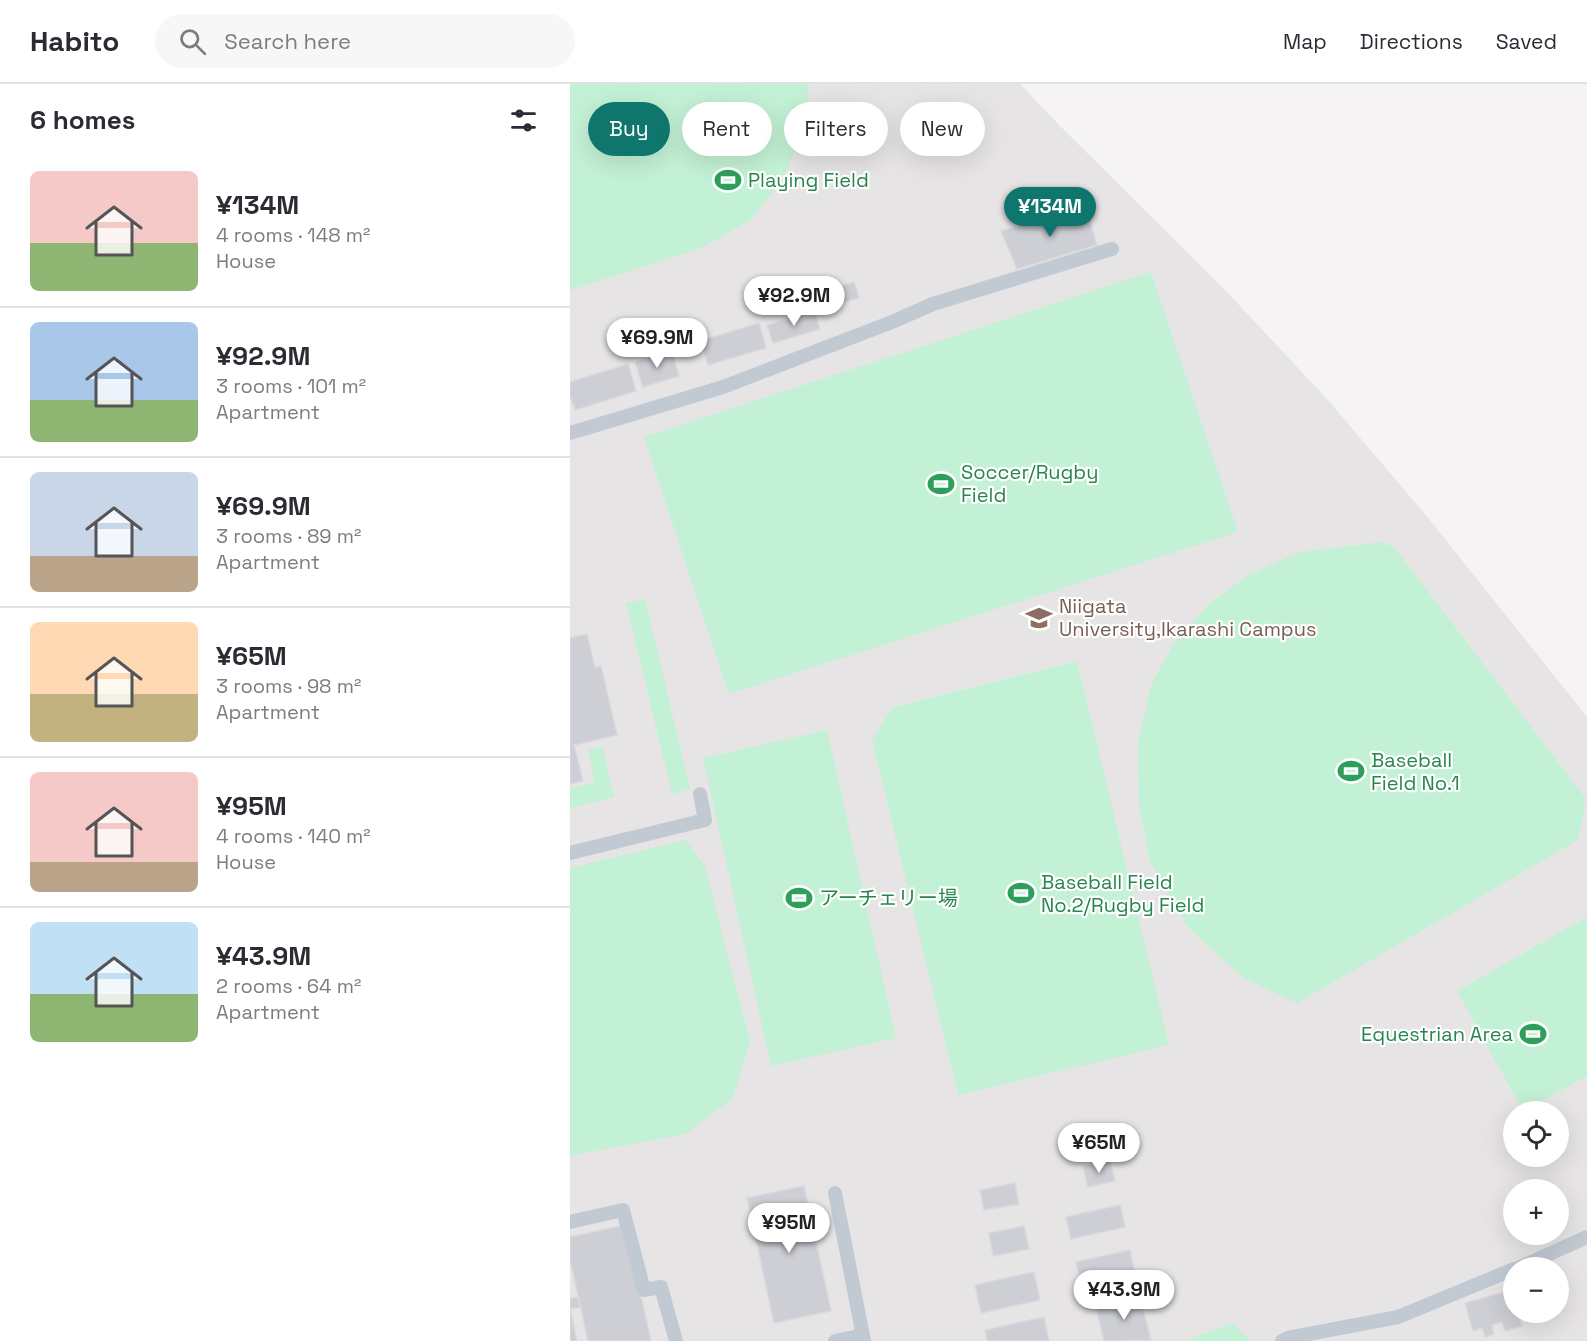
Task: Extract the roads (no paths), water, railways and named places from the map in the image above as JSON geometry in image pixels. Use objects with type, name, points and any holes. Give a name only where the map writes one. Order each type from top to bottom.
[{"type":"lane","points":[[570,433],[723,387],[933,304],[1112,249]]},
{"type":"lane","points":[[570,853],[705,820],[700,794]]},
{"type":"lane","points":[[835,1193],[864,1338],[835,1341]]},
{"type":"lane","points":[[570,1222],[623,1210],[644,1290],[661,1287],[676,1341]]},
{"type":"lane","points":[[1542,1257],[1587,1237]]},
{"type":"lane","points":[[1282,1341],[1398,1317],[1503,1274]]},
{"type":"place","name":"Playing Field","points":[[728,180]]},
{"type":"place","name":"Soccer/Rugby Field","points":[[941,484]]},
{"type":"place","name":"Niigata University,Ikarashi Campus","points":[[1039,618]]},
{"type":"place","name":"Baseball Field No.1","points":[[1351,771]]},
{"type":"place","name":"Baseball Field No.2/Rugby Field","points":[[1021,893]]},
{"type":"place","name":"アーチェリー場","points":[[799,898]]},
{"type":"place","name":"Equestrian Area","points":[[1533,1034]]}]
